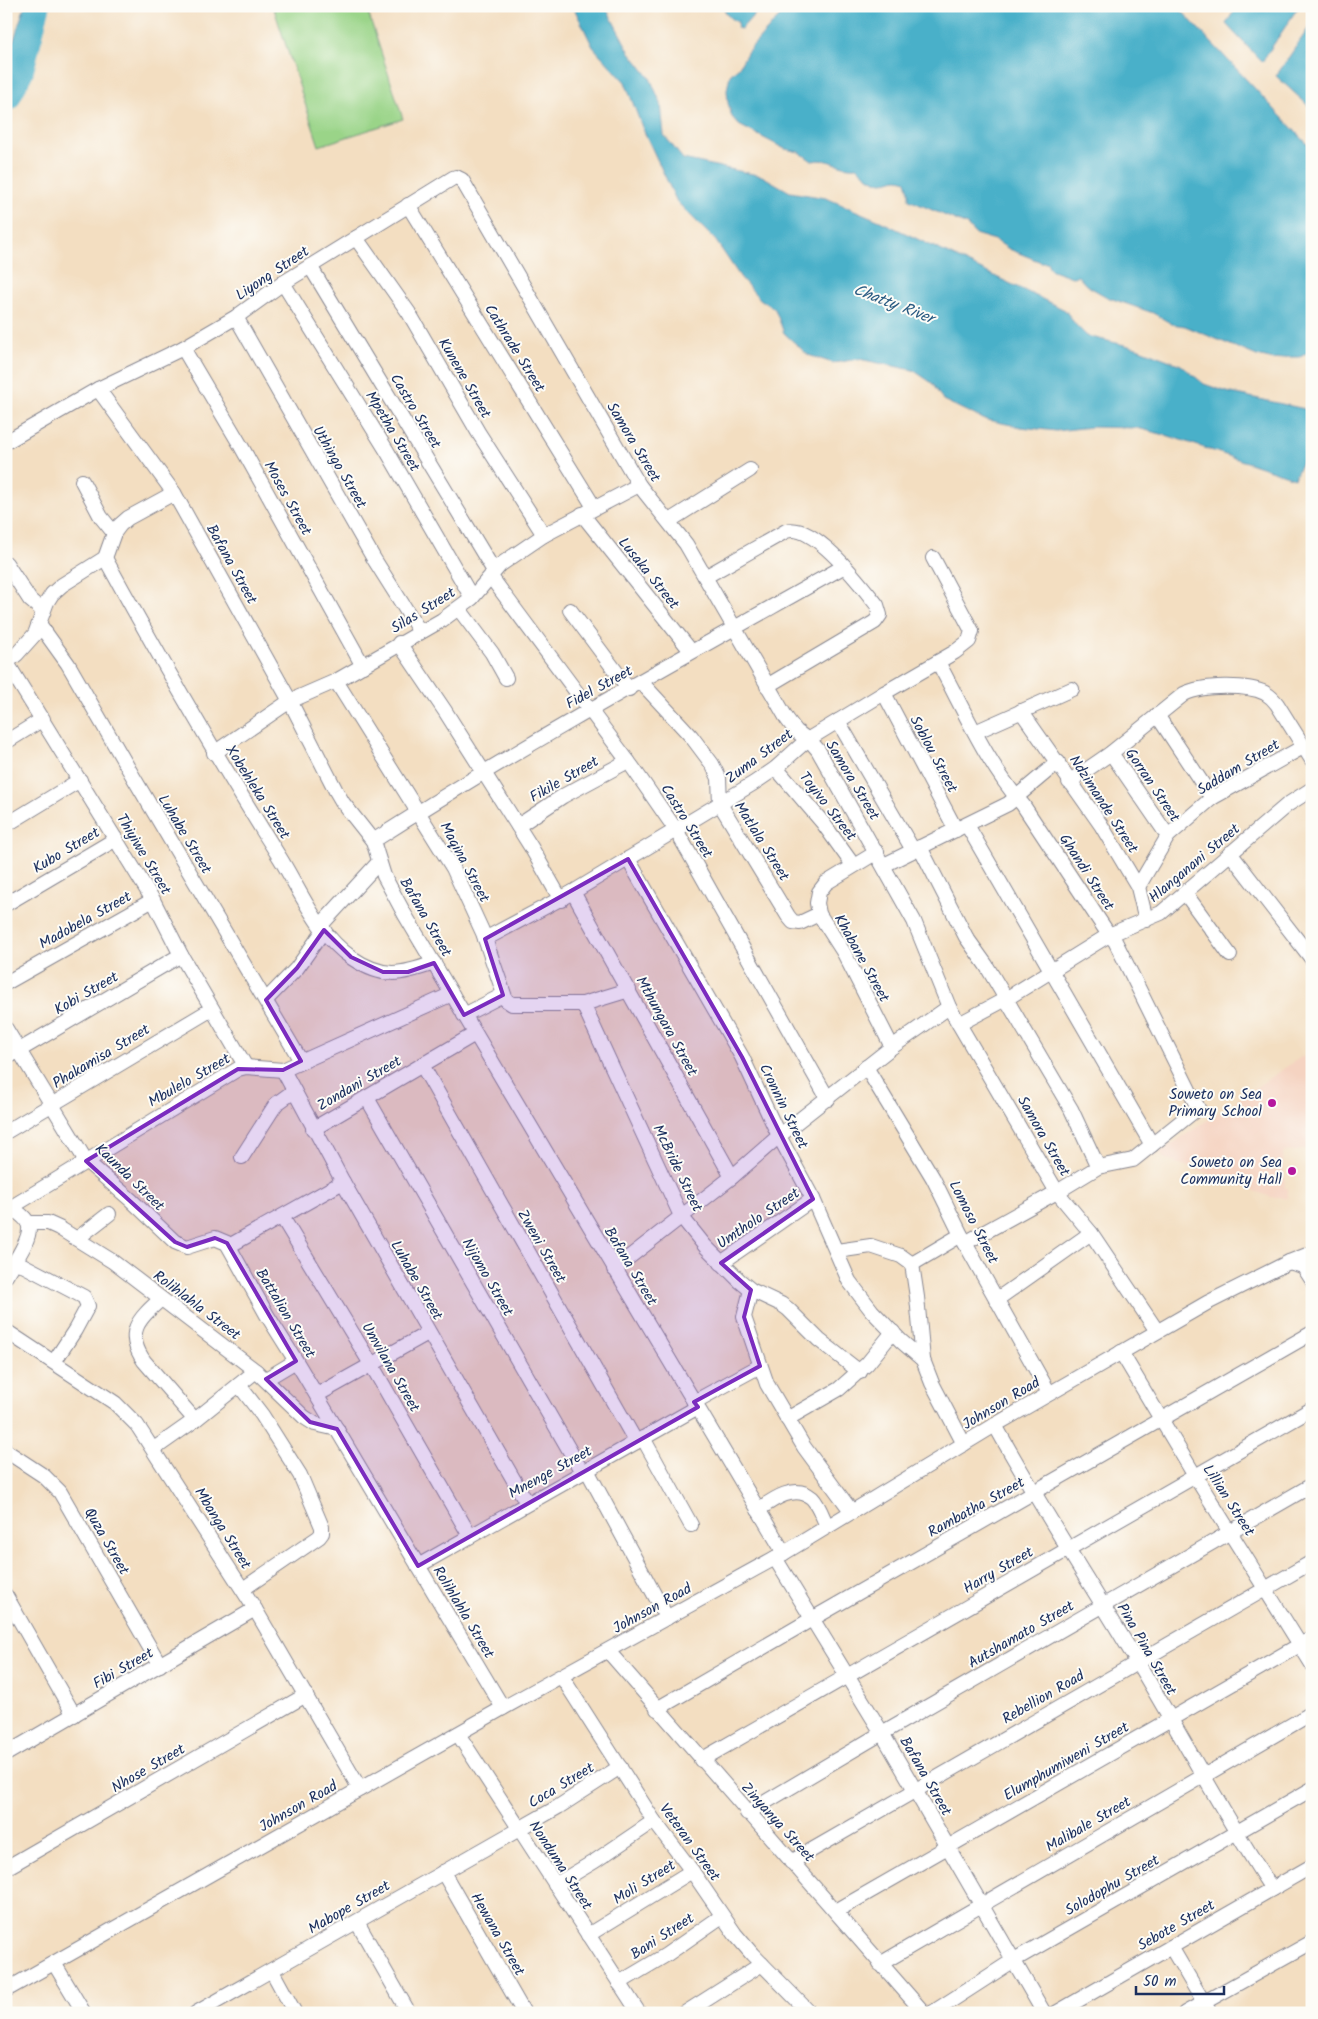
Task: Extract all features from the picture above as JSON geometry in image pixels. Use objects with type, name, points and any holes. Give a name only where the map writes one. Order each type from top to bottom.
[{"type":"street","name":"Liyong Street","points":[[98,389],[183,348],[236,317],[283,283],[408,205],[453,178],[459,178]]},
{"type":"street","name":"Samora Street","points":[[459,178],[639,485],[686,544],[792,726],[818,750],[877,852],[914,921],[949,1007],[1057,1192],[1091,1233],[1157,1331]]},
{"type":"street","name":"Cathrade Street","points":[[408,205],[588,511]]},
{"type":"street","name":"Kunene Street","points":[[356,238],[408,313],[478,432],[544,536]]},
{"type":"street","name":"Castro Street","points":[[310,266],[492,574],[676,830],[828,1099]]},
{"type":"street","name":"Mpetha Street","points":[[283,283],[382,444],[472,598]]},
{"type":"street","name":"Uthingo Street","points":[[236,317],[374,559],[420,632]]},
{"type":"street","name":"Moses Street","points":[[183,348],[241,446],[363,666]]},
{"type":"street","points":[[6,442],[98,389]]},
{"type":"street","name":"Bafana Street","points":[[98,389],[174,493],[290,702],[340,797],[373,841],[379,862],[392,891],[758,1510],[779,1556],[812,1619],[915,1789],[1044,2013]]},
{"type":"street","points":[[669,521],[750,470]]},
{"type":"street","points":[[82,481],[101,518],[114,533]]},
{"type":"street","name":"Silas Street","points":[[214,753],[290,702],[336,681],[459,609],[472,598],[500,565],[544,536],[639,485]]},
{"type":"street","points":[[6,663],[26,645],[40,625],[46,602],[62,585],[105,558],[114,533],[128,518],[174,493]]},
{"type":"street","name":"Lusaka Street","points":[[588,511],[691,651]]},
{"type":"street","points":[[705,577],[791,529],[801,532],[821,544],[877,605],[880,612],[879,619],[866,629],[767,686]]},
{"type":"street","name":"Xobehleka Street","points":[[105,558],[214,753],[322,927],[337,945],[351,957],[364,965],[383,972],[408,972],[434,963]]},
{"type":"street","name":"Zuma Street","points":[[485,939],[561,900],[720,804],[776,768],[807,740],[938,662],[969,641],[972,631],[932,558]]},
{"type":"street","points":[[6,563],[30,600],[43,611]]},
{"type":"street","name":"Fidel Street","points":[[373,841],[482,772],[691,651],[843,567]]},
{"type":"street","points":[[459,609],[492,653],[506,678]]},
{"type":"street","name":"Matlala Street","points":[[570,610],[635,685],[691,736],[712,764],[719,778],[720,804],[793,922],[800,923],[819,914]]},
{"type":"street","name":"Luhabe Street","points":[[40,625],[68,664],[139,788],[301,1061]]},
{"type":"street","points":[[399,643],[446,711],[482,772],[518,826],[561,900]]},
{"type":"street","name":"Ghandi Street","points":[[938,662],[975,732],[1009,789],[1023,805],[1118,946],[1198,1108],[1152,1145]]},
{"type":"street","name":"Thiyiwe Street","points":[[6,663],[153,900],[181,955],[246,1066]]},
{"type":"street","name":"Maqina Street","points":[[336,681],[453,868],[485,939],[503,995]]},
{"type":"street","points":[[1069,782],[1111,752],[1184,694],[1198,689],[1218,687],[1264,693],[1278,704],[1312,760]]},
{"type":"street","points":[[975,732],[1072,689]]},
{"type":"street","name":"Soblou Street","points":[[884,693],[962,828],[1052,970],[1152,1145]]},
{"type":"street","name":"Ndzimande Street","points":[[1021,711],[1101,825],[1138,887],[1146,920]]},
{"type":"street","points":[[1157,715],[1212,798]]},
{"type":"street","points":[[6,742],[43,720]]},
{"type":"street","points":[[838,721],[1071,1109],[1098,1167]]},
{"type":"street","name":"Saddam Street","points":[[1138,887],[1168,836],[1212,798],[1303,747]]},
{"type":"street","name":"Gorran Street","points":[[1111,752],[1168,836]]},
{"type":"street","name":"Fikile Street","points":[[518,826],[563,796],[628,761]]},
{"type":"street","points":[[884,865],[1008,804],[1058,762]]},
{"type":"street","name":"Toyivo Street","points":[[776,768],[823,823],[853,865]]},
{"type":"street","points":[[6,826],[80,780]]},
{"type":"street","name":"Hlanganani Street","points":[[959,1024],[1006,999],[1109,935],[1161,914],[1287,805],[1312,788]]},
{"type":"street","name":"Kubo Street","points":[[6,904],[116,839]]},
{"type":"street","name":"Khabane Street","points":[[877,852],[834,877],[822,888],[817,898],[819,914],[844,953],[892,1047]]},
{"type":"street","points":[[1230,853],[1312,959]]},
{"type":"street","name":"Cronnin Street","points":[[628,859],[742,1056],[779,1136],[813,1199],[852,1286],[872,1311],[923,1360]]},
{"type":"street","points":[[266,1000],[297,968],[322,927],[379,862]]},
{"type":"street","name":"Mthungara Street","points":[[574,892],[732,1177]]},
{"type":"street","points":[[1185,893],[1230,955]]},
{"type":"street","name":"Madobela Street","points":[[6,983],[153,900]]},
{"type":"street","name":"Kobi Street","points":[[12,1054],[181,955]]},
{"type":"street","points":[[464,1015],[503,995],[512,1004],[583,1004],[629,990]]},
{"type":"street","points":[[283,1070],[452,994]]},
{"type":"street","name":"McBride Street","points":[[583,1004],[681,1216],[721,1263],[751,1290]]},
{"type":"street","points":[[614,1269],[732,1177],[779,1136],[866,1067],[949,1007]]},
{"type":"street","name":"Phakamisa Street","points":[[6,1132],[212,1009]]},
{"type":"street","name":"Kaunda Street","points":[[6,1028],[12,1054],[51,1104],[86,1161],[175,1242],[186,1247],[215,1238],[225,1241],[229,1246]]},
{"type":"street","name":"Zondani Street","points":[[313,1129],[476,1034]]},
{"type":"street","name":"Zweni Street","points":[[422,1065],[639,1440],[691,1525]]},
{"type":"street","name":"Mbulelo Street","points":[[8,1206],[232,1072],[246,1066],[283,1070]]},
{"type":"street","name":"Lomoso Street","points":[[866,1067],[933,1178],[963,1239],[1049,1393]]},
{"type":"street","name":"Luhabe Street","points":[[283,1070],[313,1129],[527,1503]]},
{"type":"street","points":[[242,1157],[276,1104],[294,1091]]},
{"type":"street","name":"Nijomo Street","points":[[367,1098],[584,1471],[667,1618]]},
{"type":"street","points":[[912,1264],[1057,1192],[1098,1167],[1133,1160],[1152,1145]]},
{"type":"street","points":[[229,1246],[343,1182]]},
{"type":"street","name":"Umtholo Street","points":[[721,1263],[813,1199]]},
{"type":"street","points":[[6,1276],[26,1239],[28,1223],[8,1206]]},
{"type":"street","points":[[78,1238],[109,1214]]},
{"type":"street","name":"Umvilana Street","points":[[282,1216],[372,1364],[470,1536]]},
{"type":"street","name":"Rolihlahla Street","points":[[28,1223],[48,1224],[78,1238],[112,1261],[262,1375],[310,1422],[337,1429]]},
{"type":"street","points":[[996,1300],[1091,1233]]},
{"type":"street","name":"Battalion Street","points":[[229,1246],[267,1315],[317,1395]]},
{"type":"street","points":[[837,1251],[871,1246],[902,1256],[912,1264],[923,1360],[932,1383],[964,1444]]},
{"type":"street","name":"Johnson Road","points":[[6,1990],[503,1708],[779,1556],[1049,1393],[1215,1298],[1289,1262],[1312,1253]]},
{"type":"street","points":[[15,1261],[84,1297],[88,1306],[54,1362]]},
{"type":"street","points":[[1289,1262],[1303,1266],[1312,1280]]},
{"type":"street","points":[[852,1512],[804,1447],[774,1399],[760,1366],[744,1317],[751,1290],[781,1304],[819,1340],[860,1372]]},
{"type":"street","points":[[161,1299],[138,1322],[135,1344],[144,1361],[195,1420]]},
{"type":"street","name":"Mbanga Street","points":[[6,1331],[125,1411],[138,1425],[243,1589],[360,1789]]},
{"type":"street","points":[[787,1420],[831,1394],[860,1372],[893,1332]]},
{"type":"street","points":[[317,1395],[428,1333]]},
{"type":"street","name":"Rambatha Street","points":[[657,1709],[1312,1333]]},
{"type":"street","name":"Lillian Street","points":[[1121,1352],[1160,1420],[1266,1589],[1306,1641],[1312,1664]]},
{"type":"street","points":[[154,1449],[239,1385],[296,1360]]},
{"type":"street","name":"Mnenge Street","points":[[418,1566],[639,1440],[760,1366]]},
{"type":"street","points":[[239,1385],[262,1415],[300,1475],[322,1526],[322,1533],[319,1537],[243,1589]]},
{"type":"street","name":"Rolihlahla Street","points":[[317,1395],[503,1708]]},
{"type":"street","name":"Harry Street","points":[[701,1760],[1312,1409]]},
{"type":"street","name":"Pina Pina Street","points":[[995,1425],[1033,1494],[1137,1661],[1235,1832],[1272,1888]]},
{"type":"street","name":"Quza Street","points":[[6,1451],[44,1476],[60,1492],[160,1666]]},
{"type":"street","name":"Autshamato Street","points":[[748,1813],[882,1733],[1312,1485]]},
{"type":"street","points":[[758,1510],[781,1495],[796,1492],[813,1499],[827,1526]]},
{"type":"street","name":"Rebellion Road","points":[[791,1862],[1137,1661],[1312,1562]]},
{"type":"street","points":[[6,1596],[74,1715]]},
{"type":"street","name":"Fibi Street","points":[[6,1754],[255,1609]]},
{"type":"street","name":"Elumphumiweni Street","points":[[836,1911],[1306,1641]]},
{"type":"street","name":"Zinyanya Street","points":[[608,1651],[701,1760],[924,2013]]},
{"type":"street","name":"Veteran Street","points":[[562,1676],[654,1821],[692,1871],[722,1916],[743,1944],[806,2012]]},
{"type":"street","name":"Nhose Street","points":[[6,1868],[306,1695]]},
{"type":"street","name":"Malibale Street","points":[[880,1964],[1312,1713]]},
{"type":"street","name":"Nonduma Street","points":[[458,1734],[639,2013]]},
{"type":"street","name":"Coca Street","points":[[518,1829],[578,1796],[620,1767]]},
{"type":"street","name":"Solodophu Street","points":[[932,2013],[1014,1960],[1312,1789]]},
{"type":"street","points":[[555,1885],[595,1861],[654,1821]]},
{"type":"street","name":"Mabope Street","points":[[196,2013],[518,1829]]},
{"type":"street","name":"Sebote Street","points":[[1056,2013],[1312,1866]]},
{"type":"street","name":"Moli Street","points":[[588,1936],[692,1871]]},
{"type":"street","name":"Hewana Street","points":[[443,1872],[524,2013]]},
{"type":"street","name":"Bani Street","points":[[619,1983],[679,1946],[722,1916]]},
{"type":"street","points":[[357,1922],[409,2013]]},
{"type":"street","points":[[1185,2013],[1207,2007],[1312,1942]]},
{"type":"street","points":[[1170,1947],[1207,2007]]},
{"type":"street","points":[[54,1963],[84,2013]]},
{"type":"street","points":[[685,2013],[762,1964]]},
{"type":"street","points":[[272,1971],[295,2013]]},
{"type":"highlighted area","points":[[628,859],[742,1057],[813,1199],[721,1263],[751,1290],[744,1317],[760,1366],[694,1402],[698,1407],[418,1566],[337,1429],[310,1422],[266,1379],[296,1361],[227,1243],[215,1238],[187,1247],[175,1242],[86,1161],[238,1069],[283,1070],[301,1061],[266,1000],[297,968],[324,930],[351,957],[383,972],[408,972],[434,963],[464,1015],[503,995],[485,939]]},
{"type":"shaded area","name":"Soweto on Sea Primary School","points":[[1312,1056],[1312,1149],[1283,1152],[1285,1188],[1288,1188],[1288,1198],[1274,1198],[1163,1158],[1160,1152],[1301,1057]]},
{"type":"green space","points":[[273,6],[366,6],[403,119],[319,146]]},
{"type":"water","points":[[25,6],[49,6],[6,95],[9,60]]},
{"type":"water","points":[[573,6],[605,6],[629,51],[650,78],[661,104],[664,135],[683,159],[762,176],[790,192],[826,198],[880,221],[1065,310],[1087,336],[1137,348],[1181,365],[1204,384],[1227,392],[1305,409],[1309,417],[1309,444],[1294,478],[1169,436],[1137,428],[1091,427],[1056,431],[1021,427],[983,419],[943,400],[932,383],[913,370],[859,359],[833,363],[808,355],[784,333],[775,309],[760,299],[741,278],[716,241],[677,202],[642,127],[625,82],[593,47]]},
{"type":"water","points":[[722,6],[762,6],[741,29],[737,28],[738,22],[732,20]]},
{"type":"water","points":[[789,6],[1177,6],[1312,149],[1312,354],[1309,352],[1300,357],[1274,360],[1257,356],[1185,326],[1172,324],[1153,313],[1107,297],[1086,285],[1078,276],[1072,277],[1050,269],[1047,262],[1041,262],[1009,249],[995,240],[975,234],[967,225],[909,200],[906,181],[896,179],[878,182],[868,177],[857,167],[819,160],[812,161],[799,152],[785,149],[739,125],[732,117],[728,103],[727,90],[730,75],[739,67],[748,51]]},
{"type":"water","points":[[1237,6],[1299,6],[1262,62],[1226,24]]},
{"type":"water","points":[[1312,23],[1312,109],[1276,76]]},
{"type":"waterway","name":"Chatty River","points":[[6,102],[9,100],[23,72],[40,6]]},
{"type":"waterway","name":"Chatty River","points":[[1281,442],[1312,452]]},
{"type":"place","name":"Soweto on Sea Primary School","points":[[1272,1103]]},
{"type":"place","name":"Soweto on Sea Community Hall","points":[[1292,1171]]}]
